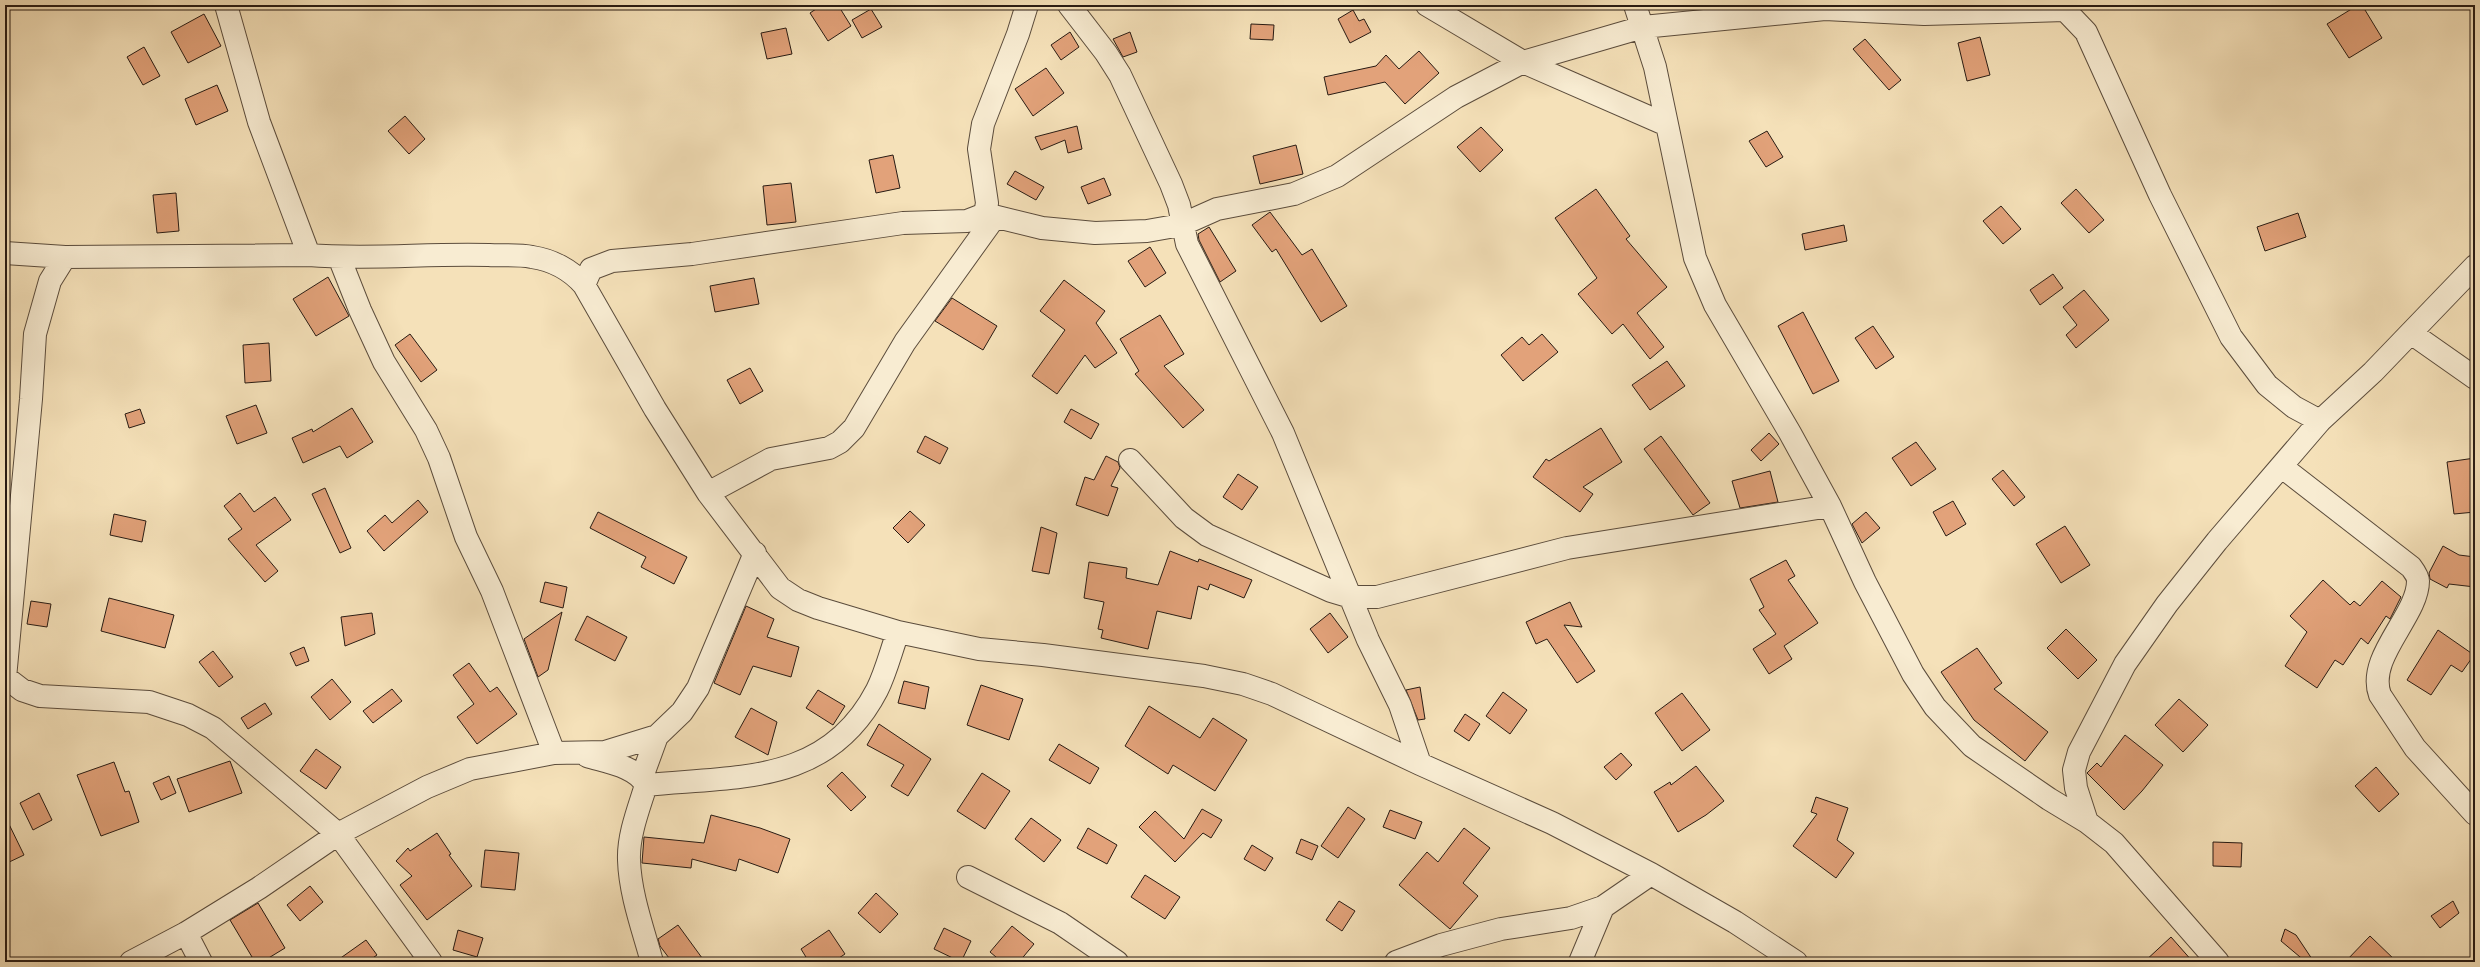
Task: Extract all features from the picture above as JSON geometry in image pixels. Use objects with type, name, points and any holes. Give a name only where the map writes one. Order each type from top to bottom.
[{"type":"street","points":[[226,5],[259,122],[309,255]]},
{"type":"street","points":[[708,492],[771,460],[786,455],[829,448],[840,442],[854,428],[905,342],[990,216],[979,149],[983,124],[1018,34],[1026,5]]},
{"type":"street","points":[[1069,5],[1106,53],[1120,75],[1171,184],[1179,205],[1187,244],[1283,433],[1368,640],[1400,705],[1420,764]]},
{"type":"street","points":[[1428,5],[1523,62],[1666,125]]},
{"type":"street","points":[[1634,5],[1643,27],[1655,67],[1695,258],[1712,298],[1830,506],[1865,582],[1913,674],[1935,707],[1972,746],[2049,799],[2087,822],[2114,843],[2218,962]]},
{"type":"street","points":[[584,285],[591,269],[612,261],[700,252],[904,223],[967,221],[990,216],[1042,228],[1095,233],[1147,232],[1182,225],[1218,209],[1294,194],[1337,176],[1456,97],[1523,62],[1643,27],[1825,9],[1924,14],[2064,10],[2086,32],[2160,195],[2231,337],[2250,365],[2268,385],[2294,407],[2320,421]]},
{"type":"street","points":[[5,253],[65,257],[309,255],[339,257],[469,254],[532,257],[573,273],[584,285],[655,409],[708,492],[780,588],[798,600],[825,610],[898,632],[979,649],[1043,655],[1204,676],[1243,684],[1272,694],[1420,764],[1552,823],[1651,874],[1735,922],[1796,962]]},
{"type":"street","points":[[65,257],[50,281],[35,334],[32,399],[5,677],[22,690],[40,696],[149,702],[188,715],[213,728],[338,834],[431,962]]},
{"type":"street","points":[[339,257],[360,310],[384,362],[426,430],[439,458],[466,537],[492,590],[554,753]]},
{"type":"street","points":[[2087,822],[2076,788],[2074,770],[2079,752],[2125,664],[2168,604],[2217,542],[2320,421],[2411,333],[2475,266]]},
{"type":"street","points":[[2411,333],[2475,378]]},
{"type":"street","points":[[1130,460],[1184,518],[1207,536],[1283,571],[1331,591],[1351,597],[1377,597],[1409,590],[1567,548],[1830,506]]},
{"type":"street","points":[[2282,467],[2412,567],[2418,580],[2416,593],[2389,646],[2379,670],[2376,685],[2380,695],[2415,748],[2475,814]]},
{"type":"street","points":[[652,962],[641,921],[629,860],[636,814],[644,781],[658,736],[682,712],[698,688],[755,553]]},
{"type":"street","points":[[581,754],[631,770],[644,781],[764,773],[806,762],[850,729],[863,712],[877,689],[898,632]]},
{"type":"street","points":[[131,962],[186,933],[259,888],[338,834],[427,787],[470,769],[554,753],[581,754],[605,752],[658,736]]},
{"type":"street","points":[[1396,962],[1441,945],[1501,929],[1571,918],[1603,907],[1651,874]]},
{"type":"street","points":[[968,877],[1060,923],[1117,962]]},
{"type":"street","points":[[1580,962],[1603,907]]},
{"type":"street","points":[[186,933],[201,962]]},
{"type":"building","points":[[822,5],[838,5],[851,26],[828,41],[810,13]]},
{"type":"building","points":[[2358,5],[2362,5],[2382,38],[2349,58],[2327,24]]},
{"type":"building","points":[[871,9],[882,27],[862,38],[852,20]]},
{"type":"building","points":[[1353,10],[1359,21],[1364,19],[1371,32],[1350,43],[1338,19]]},
{"type":"building","points":[[204,14],[221,46],[188,63],[171,32]]},
{"type":"building","points":[[1251,24],[1274,25],[1273,40],[1250,39]]},
{"type":"building","points":[[786,28],[792,54],[767,59],[761,33]]},
{"type":"building","points":[[1070,32],[1079,47],[1061,60],[1051,45]]},
{"type":"building","points":[[1130,32],[1137,52],[1123,57],[1113,39]]},
{"type":"building","points":[[1980,37],[1990,75],[1967,81],[1958,43]]},
{"type":"building","points":[[1865,39],[1901,80],[1889,90],[1853,49]]},
{"type":"building","points":[[144,47],[160,76],[143,85],[127,57]]},
{"type":"building","points":[[1419,51],[1439,73],[1405,104],[1385,82],[1328,95],[1324,77],[1376,66],[1386,55],[1399,69]]},
{"type":"building","points":[[1046,68],[1064,93],[1033,116],[1015,89]]},
{"type":"building","points":[[217,85],[228,111],[196,125],[185,99]]},
{"type":"building","points":[[405,116],[425,139],[409,154],[388,131]]},
{"type":"building","points":[[1077,126],[1082,149],[1068,153],[1065,140],[1041,150],[1035,137]]},
{"type":"building","points":[[1481,127],[1503,150],[1480,172],[1457,147]]},
{"type":"building","points":[[1767,131],[1783,157],[1766,167],[1749,141]]},
{"type":"building","points":[[1296,145],[1303,174],[1260,184],[1253,156]]},
{"type":"building","points":[[893,155],[900,188],[876,193],[869,160]]},
{"type":"building","points":[[1015,171],[1044,187],[1036,200],[1007,184]]},
{"type":"building","points":[[1104,178],[1111,195],[1088,204],[1081,187]]},
{"type":"building","points":[[791,183],[796,222],[767,225],[763,186]]},
{"type":"building","points":[[1596,189],[1630,236],[1626,239],[1667,287],[1637,313],[1664,347],[1650,359],[1623,324],[1612,334],[1578,294],[1597,278],[1555,218]]},
{"type":"building","points":[[2076,189],[2104,220],[2089,233],[2061,203]]},
{"type":"building","points":[[176,193],[179,231],[157,233],[153,195]]},
{"type":"building","points":[[2001,206],[2021,229],[2003,244],[1983,221]]},
{"type":"building","points":[[1270,212],[1302,255],[1312,249],[1347,306],[1321,322],[1276,249],[1272,252],[1252,225]]},
{"type":"building","points":[[2298,213],[2306,237],[2265,251],[2257,227]]},
{"type":"building","points":[[1844,225],[1847,241],[1805,250],[1802,234]]},
{"type":"building","points":[[1209,227],[1236,271],[1220,282],[1199,240],[1198,234]]},
{"type":"building","points":[[1150,247],[1166,273],[1145,287],[1128,261]]},
{"type":"building","points":[[2053,274],[2063,288],[2040,305],[2030,290]]},
{"type":"building","points":[[328,277],[349,316],[316,336],[293,299]]},
{"type":"building","points":[[754,278],[759,304],[715,312],[710,286]]},
{"type":"building","points":[[1064,280],[1105,311],[1096,323],[1117,353],[1095,368],[1085,355],[1057,394],[1032,376],[1065,330],[1040,311]]},
{"type":"building","points":[[2084,290],[2109,320],[2076,348],[2066,335],[2077,325],[2063,307]]},
{"type":"building","points":[[952,298],[997,326],[983,350],[935,321]]},
{"type":"building","points":[[1803,312],[1839,381],[1813,394],[1778,326]]},
{"type":"building","points":[[1160,315],[1184,354],[1164,366],[1204,410],[1183,428],[1135,374],[1139,371],[1120,339]]},
{"type":"building","points":[[1873,326],[1894,357],[1876,369],[1855,338]]},
{"type":"building","points":[[410,334],[437,370],[421,382],[395,345]]},
{"type":"building","points":[[1542,334],[1558,352],[1523,381],[1501,355],[1522,337],[1529,345]]},
{"type":"building","points":[[269,343],[271,381],[245,383],[243,345]]},
{"type":"building","points":[[1667,361],[1685,386],[1650,410],[1632,385]]},
{"type":"building","points":[[750,368],[763,391],[740,404],[727,380]]},
{"type":"building","points":[[256,405],[267,433],[237,444],[226,416]]},
{"type":"building","points":[[352,408],[373,442],[347,458],[340,446],[303,463],[292,438],[312,429],[313,432]]},
{"type":"building","points":[[140,409],[145,423],[129,428],[125,414]]},
{"type":"building","points":[[1071,409],[1099,424],[1091,439],[1064,422]]},
{"type":"building","points":[[1601,428],[1622,462],[1583,487],[1593,494],[1580,512],[1533,477],[1546,459],[1549,461]]},
{"type":"building","points":[[1769,433],[1779,444],[1761,461],[1751,450]]},
{"type":"building","points":[[925,436],[948,448],[940,464],[917,452]]},
{"type":"building","points":[[1661,436],[1710,503],[1693,515],[1644,449]]},
{"type":"building","points":[[1916,442],[1936,469],[1911,486],[1892,458]]},
{"type":"building","points":[[1106,456],[1118,462],[1120,468],[1111,486],[1118,488],[1108,516],[1076,505],[1085,477],[1094,480]]},
{"type":"building","points":[[2475,458],[2475,512],[2454,514],[2447,462]]},
{"type":"building","points":[[2003,470],[2025,497],[2014,506],[1992,479]]},
{"type":"building","points":[[1770,471],[1778,502],[1740,508],[1732,481]]},
{"type":"building","points":[[1238,474],[1258,487],[1242,510],[1223,497]]},
{"type":"building","points":[[325,488],[351,548],[340,553],[312,494]]},
{"type":"building","points":[[240,493],[254,512],[275,497],[291,520],[256,545],[278,571],[265,582],[228,539],[242,529],[224,506]]},
{"type":"building","points":[[418,500],[428,512],[384,551],[367,531],[385,515],[392,523]]},
{"type":"building","points":[[1953,501],[1966,524],[1946,536],[1933,512]]},
{"type":"building","points":[[910,511],[925,525],[908,543],[893,528]]},
{"type":"building","points":[[598,512],[687,557],[674,584],[641,567],[646,557],[590,528]]},
{"type":"building","points":[[1866,512],[1880,528],[1862,543],[1852,524]]},
{"type":"building","points":[[114,514],[146,521],[142,542],[110,535]]},
{"type":"building","points":[[2065,526],[2090,565],[2061,583],[2036,544]]},
{"type":"building","points":[[1041,527],[1057,533],[1049,574],[1032,571]]},
{"type":"building","points":[[2443,546],[2459,555],[2475,557],[2475,587],[2449,584],[2447,588],[2430,579],[2429,573]]},
{"type":"building","points":[[1170,551],[1198,562],[1199,559],[1252,580],[1244,598],[1210,584],[1208,590],[1198,586],[1191,619],[1157,611],[1148,649],[1101,638],[1103,630],[1098,629],[1104,602],[1084,598],[1089,562],[1127,568],[1126,578],[1158,585]]},
{"type":"building","points":[[1786,560],[1795,576],[1788,580],[1818,623],[1784,646],[1792,659],[1769,674],[1753,649],[1776,634],[1759,610],[1764,607],[1750,579]]},
{"type":"building","points":[[2323,580],[2350,605],[2354,601],[2360,606],[2382,581],[2401,597],[2390,619],[2386,616],[2368,644],[2361,638],[2343,665],[2335,660],[2317,688],[2285,666],[2307,632],[2290,616]]},
{"type":"building","points":[[545,582],[567,587],[563,608],[540,602]]},
{"type":"building","points":[[109,598],[174,615],[165,648],[101,631]]},
{"type":"building","points":[[31,601],[51,604],[47,627],[27,624]]},
{"type":"building","points":[[1570,602],[1582,627],[1564,625],[1595,671],[1577,683],[1547,639],[1536,644],[1526,622]]},
{"type":"building","points":[[746,606],[774,619],[767,637],[799,647],[791,677],[753,666],[740,695],[714,683]]},
{"type":"building","points":[[562,612],[548,670],[538,677],[524,639]]},
{"type":"building","points":[[372,613],[375,634],[345,646],[341,617]]},
{"type":"building","points":[[1330,613],[1348,637],[1328,653],[1310,629]]},
{"type":"building","points":[[587,616],[627,637],[615,661],[575,640]]},
{"type":"building","points":[[2066,629],[2097,660],[2078,679],[2047,648]]},
{"type":"building","points":[[2438,630],[2474,655],[2462,672],[2451,665],[2431,695],[2407,680]]},
{"type":"building","points":[[304,647],[309,661],[296,666],[290,653]]},
{"type":"building","points":[[1977,648],[2002,683],[1994,689],[2048,732],[2025,761],[1974,720],[1941,672]]},
{"type":"building","points":[[213,651],[233,677],[219,687],[199,662]]},
{"type":"building","points":[[469,663],[490,692],[497,687],[517,714],[477,744],[457,717],[474,704],[453,675]]},
{"type":"building","points":[[332,679],[351,702],[330,720],[311,697]]},
{"type":"building","points":[[904,681],[929,687],[925,709],[898,703]]},
{"type":"building","points":[[981,685],[1023,699],[1009,740],[967,725]]},
{"type":"building","points":[[1420,687],[1425,719],[1418,720],[1406,690]]},
{"type":"building","points":[[392,689],[402,701],[373,723],[363,711]]},
{"type":"building","points":[[818,690],[845,706],[833,725],[806,708]]},
{"type":"building","points":[[1503,692],[1527,710],[1510,734],[1486,716]]},
{"type":"building","points":[[1682,693],[1710,730],[1682,751],[1655,713]]},
{"type":"building","points":[[2179,699],[2208,725],[2183,752],[2155,725]]},
{"type":"building","points":[[265,703],[272,714],[248,729],[241,718]]},
{"type":"building","points":[[1149,706],[1200,738],[1213,718],[1247,740],[1215,791],[1173,765],[1168,774],[1125,746]]},
{"type":"building","points":[[751,708],[777,722],[768,755],[735,737]]},
{"type":"building","points":[[1465,714],[1480,724],[1469,741],[1454,731]]},
{"type":"building","points":[[879,724],[931,759],[908,796],[891,786],[904,765],[867,745]]},
{"type":"building","points":[[2125,735],[2163,765],[2124,810],[2087,773],[2097,763],[2101,767]]},
{"type":"building","points":[[1059,744],[1099,768],[1090,784],[1049,760]]},
{"type":"building","points":[[316,749],[341,767],[326,789],[300,771]]},
{"type":"building","points":[[1621,753],[1632,765],[1616,780],[1604,767]]},
{"type":"building","points":[[230,761],[242,793],[189,812],[177,779]]},
{"type":"building","points":[[114,762],[125,792],[129,791],[139,822],[101,836],[77,775]]},
{"type":"building","points":[[1696,766],[1724,801],[1706,815],[1678,832],[1654,792],[1670,782],[1671,785]]},
{"type":"building","points":[[2376,767],[2399,794],[2379,812],[2355,786]]},
{"type":"building","points":[[842,772],[866,797],[851,811],[827,786]]},
{"type":"building","points":[[982,773],[1010,791],[985,829],[957,811]]},
{"type":"building","points":[[169,776],[176,793],[161,800],[153,783]]},
{"type":"building","points":[[39,793],[52,820],[33,830],[20,803]]},
{"type":"building","points":[[1816,797],[1848,808],[1837,840],[1854,853],[1836,878],[1793,846],[1817,814],[1811,812]]},
{"type":"building","points":[[1348,807],[1365,819],[1338,858],[1321,846]]},
{"type":"building","points":[[1202,809],[1222,820],[1211,838],[1203,833],[1175,862],[1139,827],[1155,811],[1184,839]]},
{"type":"building","points":[[1390,810],[1422,822],[1415,839],[1383,827]]},
{"type":"building","points":[[711,815],[760,828],[790,839],[778,873],[739,859],[736,871],[692,859],[691,868],[642,863],[644,837],[704,843]]},
{"type":"building","points":[[5,816],[24,855],[5,864]]},
{"type":"building","points":[[1031,818],[1061,840],[1044,862],[1015,839]]},
{"type":"building","points":[[1088,828],[1117,845],[1107,864],[1077,848]]},
{"type":"building","points":[[1464,828],[1490,848],[1463,883],[1478,896],[1450,929],[1399,885],[1427,852],[1438,862]]},
{"type":"building","points":[[437,833],[451,854],[449,855],[472,886],[427,920],[400,885],[412,876],[396,861],[408,848],[410,851]]},
{"type":"building","points":[[1301,839],[1318,846],[1312,860],[1296,853]]},
{"type":"building","points":[[2213,842],[2242,843],[2241,867],[2213,866]]},
{"type":"building","points":[[1252,845],[1273,858],[1265,871],[1244,859]]},
{"type":"building","points":[[485,850],[519,853],[515,890],[481,887]]},
{"type":"building","points":[[1145,875],[1180,897],[1165,919],[1131,897]]},
{"type":"building","points":[[310,886],[323,902],[300,921],[287,905]]},
{"type":"building","points":[[876,893],[898,914],[880,933],[858,913]]},
{"type":"building","points":[[1339,901],[1355,911],[1342,931],[1326,920]]},
{"type":"building","points":[[2453,901],[2459,913],[2440,928],[2431,916]]},
{"type":"building","points":[[258,903],[285,948],[262,962],[255,962],[230,920]]},
{"type":"building","points":[[678,925],[705,962],[672,962],[660,946],[658,939]]},
{"type":"building","points":[[1012,926],[1034,944],[1019,962],[1002,962],[990,952]]},
{"type":"building","points":[[944,928],[971,941],[961,962],[934,949]]},
{"type":"building","points":[[2285,929],[2296,935],[2314,962],[2306,962],[2281,941]]},
{"type":"building","points":[[458,930],[483,938],[477,957],[453,950]]},
{"type":"building","points":[[829,930],[845,954],[833,962],[809,962],[801,949]]},
{"type":"building","points":[[2370,936],[2397,962],[2345,962]]},
{"type":"building","points":[[2171,937],[2193,962],[2144,962]]},
{"type":"building","points":[[366,940],[377,955],[367,962],[335,962]]}]
